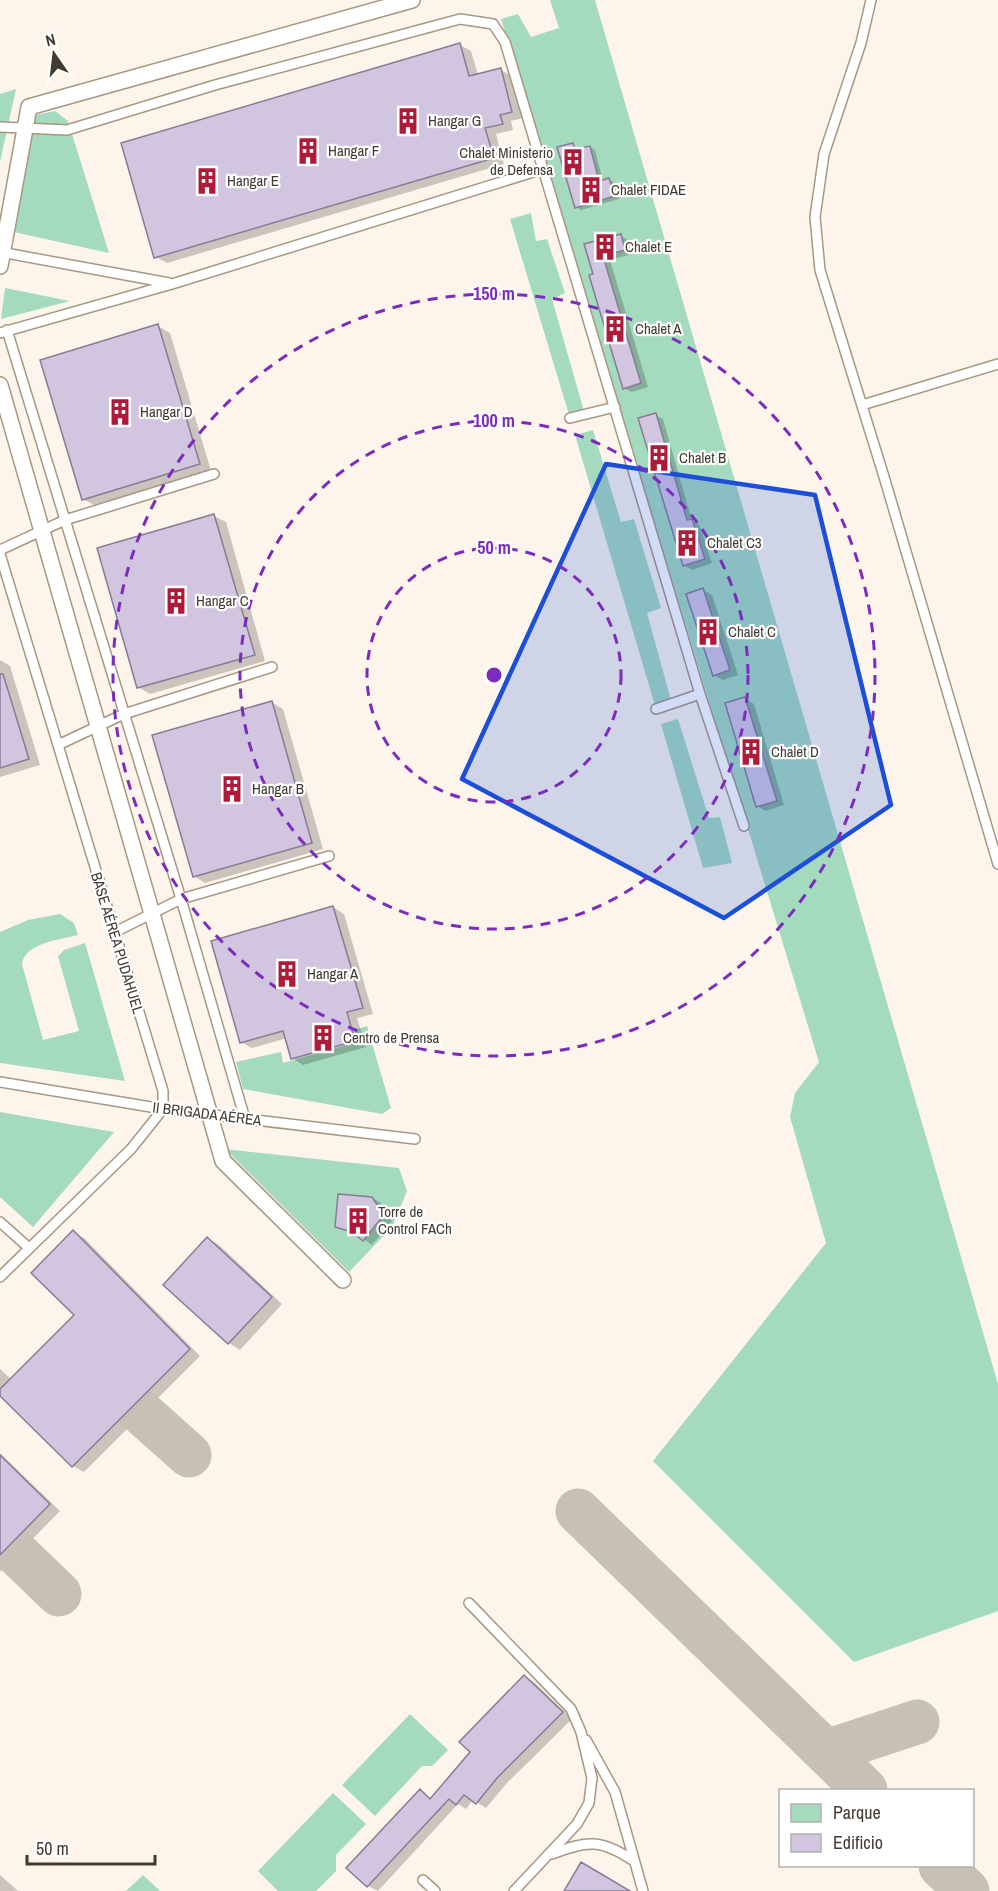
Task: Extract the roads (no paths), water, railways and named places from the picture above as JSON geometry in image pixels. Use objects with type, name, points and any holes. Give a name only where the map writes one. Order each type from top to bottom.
[{"type":"street","points":[[1,257],[29,107],[412,0]]},
{"type":"street","points":[[0,385],[223,1161],[343,1280]]},
{"type":"lane","points":[[872,0],[861,43],[824,154],[815,217],[820,270],[998,864]]},
{"type":"lane","points":[[0,127],[67,130],[216,85],[460,19],[493,24],[505,42],[700,694],[744,826]]},
{"type":"lane","points":[[245,1119],[181,899],[65,520],[4,332],[172,284],[543,169]]},
{"type":"lane","points":[[1,257],[172,284]]},
{"type":"lane","points":[[862,405],[998,364]]},
{"type":"lane","points":[[570,418],[615,407]]},
{"type":"lane","points":[[0,550],[65,520],[214,474]]},
{"type":"lane","name":"BASE AÉREA PUDAHUEL","points":[[0,554],[113,933],[163,1091],[163,1109]]},
{"type":"lane","points":[[58,745],[124,714],[272,667]]},
{"type":"lane","points":[[656,709],[700,694]]},
{"type":"lane","points":[[113,933],[181,899],[329,856]]},
{"type":"lane","name":"II BRIGADA AÉREA","points":[[0,1082],[163,1109],[414,1139]]},
{"type":"lane","points":[[0,1277],[28,1247],[131,1149],[163,1109]]},
{"type":"lane","points":[[0,1222],[28,1247]]},
{"type":"lane","points":[[469,1603],[571,1709],[581,1732],[615,1792],[643,1891]]},
{"type":"lane","points":[[514,1891],[578,1824],[589,1803],[592,1778],[581,1732]]},
{"type":"lane","points":[[547,1856],[579,1844],[601,1843],[634,1861]]},
{"type":"lane","points":[[423,1880],[435,1891]]},
{"type":"place","name":"Hangar G","points":[[408,121]]},
{"type":"place","name":"Hangar F","points":[[308,151]]},
{"type":"place","name":"Chalet Ministerio de Defensa","points":[[573,162]]},
{"type":"place","name":"Hangar E","points":[[207,181]]},
{"type":"place","name":"Chalet FIDAE","points":[[591,190]]},
{"type":"place","name":"Chalet E","points":[[605,247]]},
{"type":"place","name":"Chalet A","points":[[615,329]]},
{"type":"place","name":"Hangar D","points":[[120,412]]},
{"type":"place","name":"Chalet B","points":[[659,458]]},
{"type":"place","name":"Chalet C3","points":[[687,543]]},
{"type":"place","name":"Hangar C","points":[[176,601]]},
{"type":"place","name":"Chalet C","points":[[708,632]]},
{"type":"place","name":"Chalet D","points":[[751,752]]},
{"type":"place","name":"Hangar B","points":[[232,789]]},
{"type":"place","name":"Hangar A","points":[[287,974]]},
{"type":"place","name":"Centro de Prensa","points":[[323,1038]]},
{"type":"place","name":"Torre de Control FACh","points":[[358,1221]]}]
